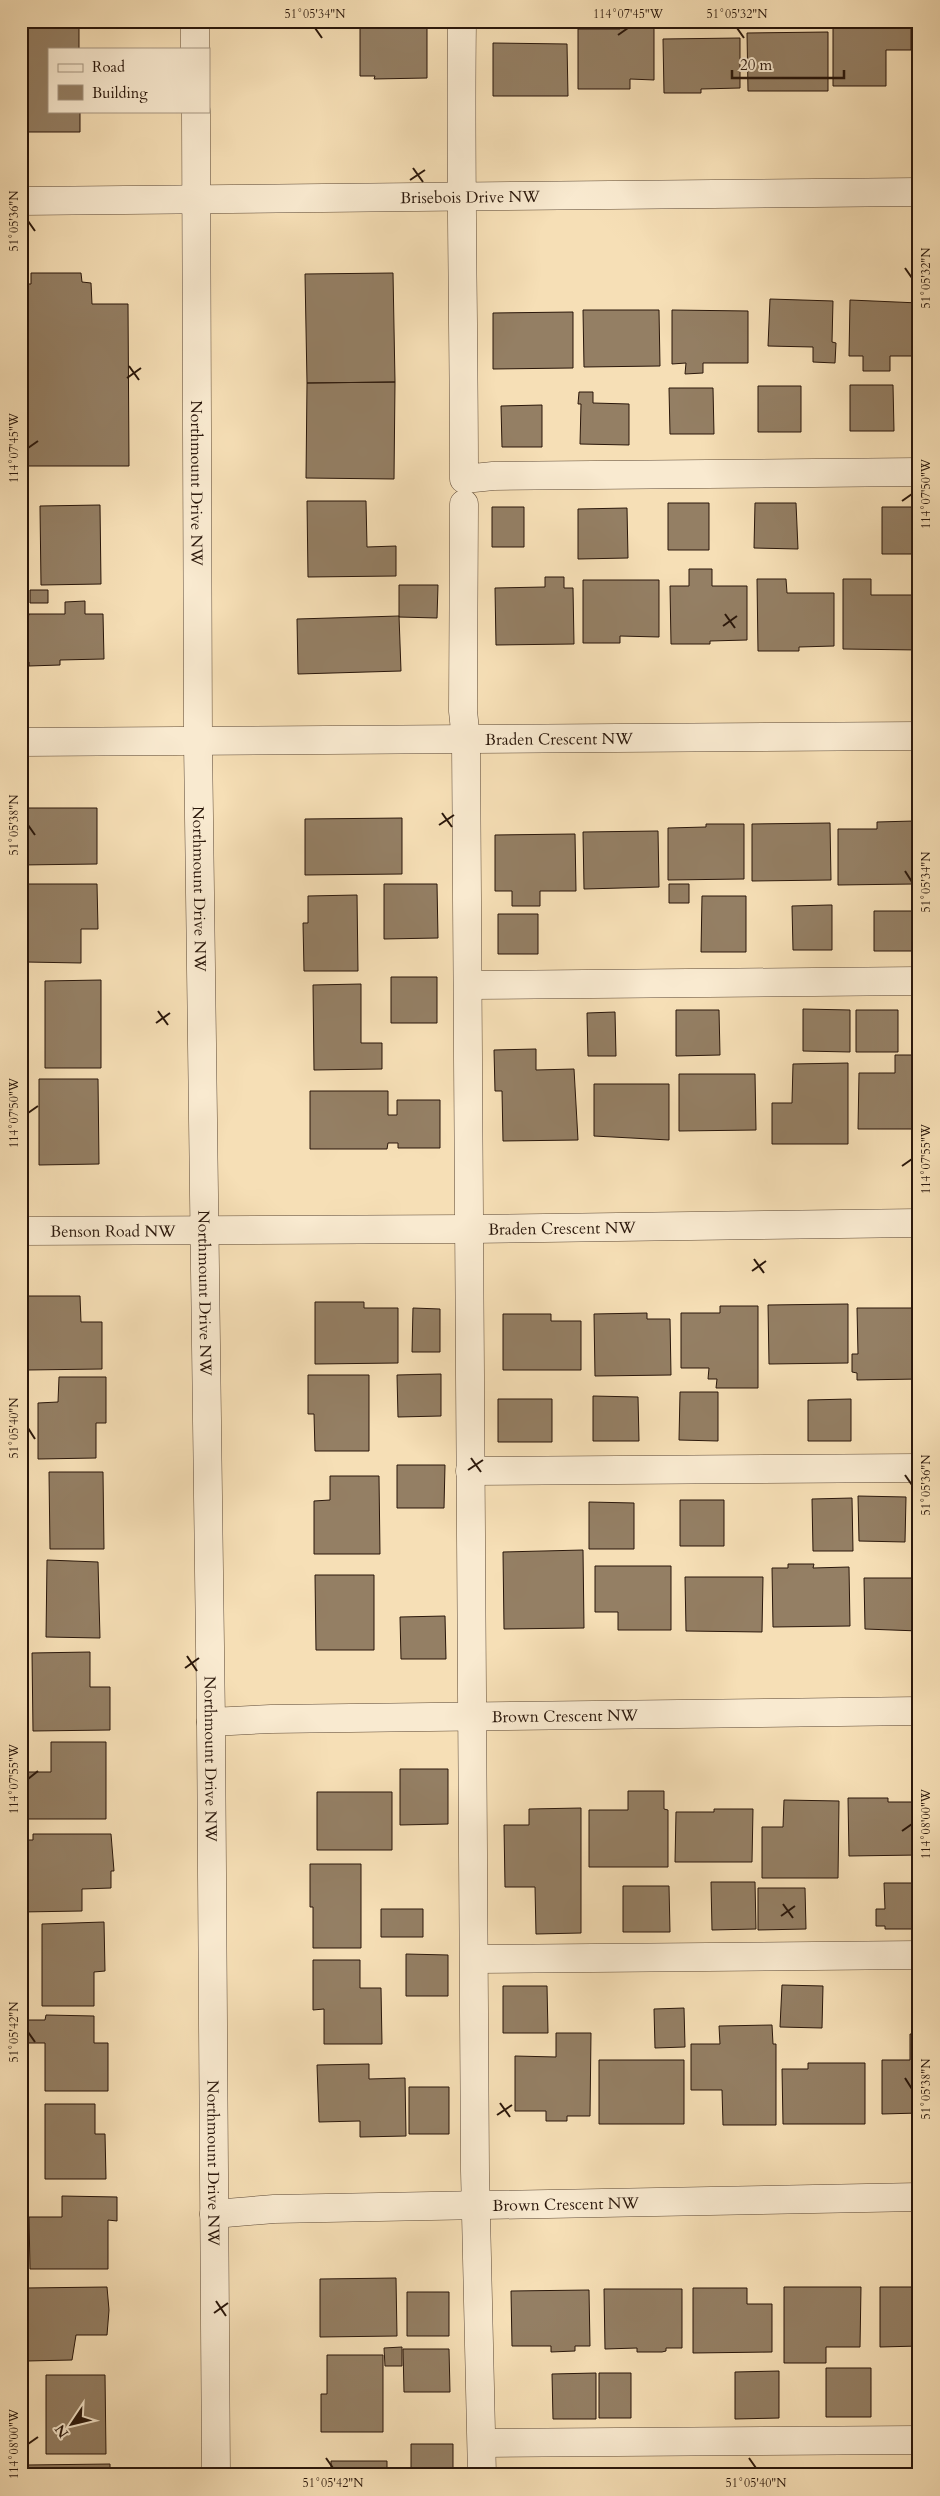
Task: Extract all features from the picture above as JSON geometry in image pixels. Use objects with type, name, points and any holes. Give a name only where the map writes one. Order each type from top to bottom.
[{"type":"street","points":[[195,21],[195,48]]},
{"type":"street","points":[[462,21],[464,478],[493,476],[919,472]]},
{"type":"street","name":"Northmount Drive NW","points":[[196,112],[198,742],[211,1722],[216,2475]]},
{"type":"street","name":"Brisebois Drive NW","points":[[21,201],[919,192]]},
{"type":"street","points":[[464,504],[463,711],[466,740],[470,1471],[477,2205],[482,2475]]},
{"type":"street","name":"Braden Crescent NW","points":[[21,742],[139,739],[198,742],[919,736]]},
{"type":"street","points":[[468,985],[919,981]]},
{"type":"street","name":"Braden Crescent NW","points":[[204,1231],[919,1223]]},
{"type":"street","name":"Benson Road NW","points":[[21,1231],[204,1231]]},
{"type":"street","points":[[470,1471],[919,1468]]},
{"type":"street","name":"Brown Crescent NW","points":[[211,1722],[919,1711]]},
{"type":"street","points":[[475,1959],[919,1955]]},
{"type":"street","name":"Brown Crescent NW","points":[[214,2214],[274,2209],[919,2197]]},
{"type":"street","points":[[482,2443],[919,2440]]},
{"type":"building","points":[[21,21],[79,21],[79,48],[48,48],[48,112],[80,112],[80,132],[21,132]]},
{"type":"building","points":[[360,21],[427,21],[427,78],[374,79],[375,76],[360,76]]},
{"type":"building","points":[[620,21],[649,21],[649,28],[654,28],[654,80],[630,79],[630,89],[578,89],[578,29],[620,29]]},
{"type":"building","points":[[833,21],[911,21],[911,50],[886,50],[886,86],[833,86]]},
{"type":"building","points":[[828,32],[828,91],[748,91],[747,33]]},
{"type":"building","points":[[740,38],[740,88],[701,89],[701,93],[664,93],[663,39]]},
{"type":"building","points":[[493,43],[567,44],[568,96],[493,96]]},
{"type":"building","points":[[31,273],[81,273],[82,282],[91,283],[92,304],[128,304],[129,466],[22,466],[24,335],[21,335],[21,284],[31,284]]},
{"type":"building","points":[[393,273],[395,382],[307,383],[305,274]]},
{"type":"building","points":[[770,299],[833,301],[832,342],[836,343],[835,363],[813,362],[813,347],[768,346]]},
{"type":"building","points":[[850,300],[919,303],[919,356],[890,356],[890,371],[863,371],[863,356],[849,356]]},
{"type":"building","points":[[583,310],[659,310],[660,366],[584,367]]},
{"type":"building","points":[[672,310],[748,311],[748,363],[703,363],[703,373],[685,374],[686,363],[672,364]]},
{"type":"building","points":[[573,312],[573,368],[493,369],[493,313]]},
{"type":"building","points":[[395,382],[394,479],[306,478],[307,383]]},
{"type":"building","points":[[850,385],[893,385],[894,431],[850,431]]},
{"type":"building","points":[[758,386],[801,386],[801,432],[758,432]]},
{"type":"building","points":[[669,388],[713,388],[714,434],[670,434]]},
{"type":"building","points":[[579,392],[593,392],[593,403],[629,404],[629,445],[580,444],[581,404],[578,404]]},
{"type":"building","points":[[542,405],[542,447],[502,447],[501,406]]},
{"type":"building","points":[[307,501],[366,501],[367,547],[396,546],[396,576],[308,577]]},
{"type":"building","points":[[668,503],[709,503],[709,550],[668,550]]},
{"type":"building","points":[[755,503],[796,503],[798,549],[754,548]]},
{"type":"building","points":[[100,505],[101,584],[41,585],[40,506]]},
{"type":"building","points":[[492,507],[524,507],[524,547],[492,547]]},
{"type":"building","points":[[882,507],[919,507],[919,554],[882,554]]},
{"type":"building","points":[[627,508],[628,558],[578,559],[578,509]]},
{"type":"building","points":[[689,569],[712,569],[712,586],[747,586],[747,640],[710,641],[710,644],[671,644],[670,586],[689,586]]},
{"type":"building","points":[[545,577],[564,577],[564,588],[573,588],[574,644],[496,645],[495,588],[545,587]]},
{"type":"building","points":[[757,579],[786,579],[787,593],[834,593],[834,646],[799,647],[799,651],[758,651]]},
{"type":"building","points":[[843,579],[871,579],[871,595],[919,595],[919,650],[843,649]]},
{"type":"building","points":[[583,580],[659,580],[659,637],[620,636],[620,643],[583,643]]},
{"type":"building","points":[[399,585],[438,585],[437,618],[399,617]]},
{"type":"building","points":[[30,590],[48,590],[48,603],[30,603]]},
{"type":"building","points":[[85,601],[85,614],[103,614],[104,659],[60,660],[60,665],[29,666],[29,662],[21,662],[21,619],[28,618],[29,614],[65,614],[65,602]]},
{"type":"building","points":[[399,616],[401,671],[298,674],[297,619]]},
{"type":"building","points":[[21,808],[97,808],[97,864],[21,865]]},
{"type":"building","points":[[402,818],[402,874],[305,875],[305,819]]},
{"type":"building","points":[[914,821],[914,884],[838,885],[838,829],[877,829],[877,822]]},
{"type":"building","points":[[830,823],[831,880],[752,881],[752,824]]},
{"type":"building","points":[[706,824],[744,824],[744,879],[668,880],[668,828],[706,827]]},
{"type":"building","points":[[658,831],[659,887],[584,889],[583,832]]},
{"type":"building","points":[[575,834],[576,891],[540,891],[540,906],[512,906],[512,891],[495,891],[495,835]]},
{"type":"building","points":[[21,884],[97,884],[98,929],[81,929],[81,963],[26,962],[21,960]]},
{"type":"building","points":[[384,884],[437,884],[438,938],[384,939]]},
{"type":"building","points":[[669,884],[689,884],[689,903],[669,903]]},
{"type":"building","points":[[357,895],[358,971],[304,971],[303,923],[308,923],[308,896]]},
{"type":"building","points":[[702,896],[746,896],[746,952],[701,952]]},
{"type":"building","points":[[832,905],[832,950],[793,950],[792,906]]},
{"type":"building","points":[[874,911],[916,911],[917,951],[874,951]]},
{"type":"building","points":[[498,914],[538,914],[538,954],[498,954]]},
{"type":"building","points":[[391,977],[437,977],[437,1023],[391,1023]]},
{"type":"building","points":[[101,980],[101,1068],[45,1068],[45,981]]},
{"type":"building","points":[[361,984],[361,1043],[382,1043],[382,1069],[314,1070],[313,985]]},
{"type":"building","points":[[803,1009],[850,1010],[850,1052],[803,1051]]},
{"type":"building","points":[[676,1010],[719,1010],[720,1055],[676,1056]]},
{"type":"building","points":[[856,1010],[898,1010],[898,1052],[856,1052]]},
{"type":"building","points":[[615,1012],[616,1056],[588,1056],[587,1013]]},
{"type":"building","points":[[536,1049],[536,1070],[574,1069],[578,1140],[503,1141],[502,1091],[495,1091],[494,1050]]},
{"type":"building","points":[[895,1055],[917,1055],[919,1129],[858,1129],[859,1073],[895,1073]]},
{"type":"building","points":[[848,1063],[848,1144],[772,1144],[772,1103],[792,1103],[793,1064]]},
{"type":"building","points":[[679,1074],[755,1074],[756,1130],[679,1131]]},
{"type":"building","points":[[39,1079],[98,1079],[99,1164],[39,1165]]},
{"type":"building","points":[[594,1084],[669,1084],[669,1140],[594,1136]]},
{"type":"building","points":[[310,1091],[388,1091],[388,1115],[397,1115],[397,1100],[440,1100],[440,1148],[398,1148],[398,1143],[388,1143],[387,1149],[310,1149]]},
{"type":"building","points":[[27,1296],[80,1296],[81,1322],[102,1322],[102,1369],[28,1370],[27,1326],[21,1326],[21,1299],[26,1299]]},
{"type":"building","points":[[315,1302],[364,1302],[364,1308],[398,1308],[398,1363],[315,1364]]},
{"type":"building","points":[[848,1304],[848,1363],[769,1364],[768,1305]]},
{"type":"building","points":[[720,1306],[758,1306],[758,1388],[716,1388],[717,1379],[708,1379],[709,1368],[681,1368],[681,1313],[720,1313]]},
{"type":"building","points":[[413,1308],[440,1309],[440,1352],[412,1352]]},
{"type":"building","points":[[857,1308],[919,1308],[919,1379],[857,1380],[857,1373],[852,1372],[852,1354],[858,1354]]},
{"type":"building","points":[[647,1313],[647,1319],[670,1319],[671,1375],[595,1376],[594,1314]]},
{"type":"building","points":[[503,1314],[551,1314],[551,1321],[581,1321],[581,1370],[503,1370]]},
{"type":"building","points":[[441,1374],[441,1416],[398,1417],[397,1375]]},
{"type":"building","points":[[308,1375],[369,1375],[369,1451],[315,1451],[314,1414],[308,1414]]},
{"type":"building","points":[[59,1377],[106,1377],[106,1423],[96,1423],[96,1458],[38,1459],[38,1403],[58,1402]]},
{"type":"building","points":[[680,1392],[718,1392],[718,1441],[679,1440]]},
{"type":"building","points":[[593,1396],[638,1397],[639,1441],[593,1441]]},
{"type":"building","points":[[498,1399],[552,1399],[552,1442],[498,1442]]},
{"type":"building","points":[[851,1399],[851,1441],[808,1441],[808,1400]]},
{"type":"building","points":[[397,1465],[445,1465],[444,1508],[397,1508]]},
{"type":"building","points":[[49,1472],[103,1472],[104,1549],[50,1549]]},
{"type":"building","points":[[330,1476],[379,1476],[380,1554],[314,1554],[314,1501],[330,1500]]},
{"type":"building","points":[[858,1496],[906,1497],[905,1542],[859,1541]]},
{"type":"building","points":[[852,1498],[853,1551],[813,1551],[812,1499]]},
{"type":"building","points":[[680,1500],[724,1500],[724,1546],[680,1546]]},
{"type":"building","points":[[589,1502],[634,1503],[634,1549],[589,1549]]},
{"type":"building","points":[[583,1550],[584,1628],[504,1629],[503,1552]]},
{"type":"building","points":[[47,1560],[98,1562],[100,1638],[46,1637]]},
{"type":"building","points":[[788,1564],[814,1564],[813,1568],[849,1567],[850,1626],[773,1627],[772,1568],[788,1568]]},
{"type":"building","points":[[595,1566],[671,1566],[671,1630],[618,1630],[618,1612],[595,1612]]},
{"type":"building","points":[[315,1575],[374,1575],[374,1650],[316,1650]]},
{"type":"building","points":[[685,1577],[763,1577],[762,1632],[686,1631]]},
{"type":"building","points":[[864,1578],[919,1578],[919,1631],[865,1629]]},
{"type":"building","points":[[445,1616],[446,1659],[401,1659],[400,1617]]},
{"type":"building","points":[[90,1652],[90,1687],[110,1687],[110,1730],[33,1731],[32,1653]]},
{"type":"building","points":[[51,1742],[106,1742],[106,1819],[21,1819],[21,1772],[51,1772]]},
{"type":"building","points":[[400,1769],[448,1769],[448,1824],[400,1825]]},
{"type":"building","points":[[628,1791],[664,1791],[664,1809],[668,1810],[668,1867],[589,1867],[589,1810],[628,1810]]},
{"type":"building","points":[[317,1792],[392,1792],[392,1850],[317,1850]]},
{"type":"building","points":[[848,1798],[888,1798],[888,1802],[919,1802],[919,1855],[849,1856]]},
{"type":"building","points":[[784,1800],[839,1801],[838,1878],[762,1878],[762,1827],[783,1827]]},
{"type":"building","points":[[581,1808],[581,1933],[536,1934],[535,1887],[505,1887],[504,1825],[529,1825],[529,1809]]},
{"type":"building","points":[[714,1809],[753,1809],[752,1862],[675,1862],[676,1812],[714,1812]]},
{"type":"building","points":[[33,1834],[111,1834],[114,1871],[111,1871],[111,1888],[82,1889],[82,1911],[21,1912],[21,1840],[33,1840]]},
{"type":"building","points":[[310,1864],[361,1864],[361,1948],[313,1948],[313,1907],[310,1907]]},
{"type":"building","points":[[711,1882],[755,1882],[756,1929],[712,1930]]},
{"type":"building","points":[[884,1883],[919,1883],[919,1929],[885,1929],[885,1926],[876,1926],[876,1909],[885,1909]]},
{"type":"building","points":[[623,1886],[669,1886],[670,1932],[623,1932]]},
{"type":"building","points":[[758,1888],[805,1888],[806,1929],[758,1930]]},
{"type":"building","points":[[381,1909],[423,1909],[423,1937],[381,1937]]},
{"type":"building","points":[[104,1922],[105,1971],[94,1972],[94,2006],[42,2006],[42,1924]]},
{"type":"building","points":[[406,1954],[448,1955],[448,1996],[406,1996]]},
{"type":"building","points":[[313,1960],[360,1960],[360,1988],[381,1988],[382,2044],[324,2044],[324,2009],[313,2010]]},
{"type":"building","points":[[782,1985],[823,1986],[822,2028],[780,2027]]},
{"type":"building","points":[[503,1986],[547,1986],[548,2033],[503,2033]]},
{"type":"building","points":[[684,2008],[685,2047],[655,2048],[654,2009]]},
{"type":"building","points":[[21,2013],[24,2013],[24,2020],[45,2020],[46,2015],[94,2016],[94,2043],[108,2043],[108,2091],[45,2091],[45,2043],[25,2043],[25,2049],[21,2049]]},
{"type":"building","points":[[772,2025],[773,2044],[776,2044],[776,2125],[723,2125],[722,2090],[691,2090],[691,2044],[720,2044],[719,2026]]},
{"type":"building","points":[[556,2033],[591,2033],[590,2116],[567,2116],[567,2121],[546,2121],[546,2111],[515,2111],[515,2056],[556,2057]]},
{"type":"building","points":[[910,2034],[919,2034],[919,2113],[882,2114],[882,2060],[910,2060]]},
{"type":"building","points":[[599,2060],[684,2060],[684,2124],[599,2124]]},
{"type":"building","points":[[808,2063],[865,2063],[865,2124],[783,2124],[782,2069],[808,2069]]},
{"type":"building","points":[[369,2064],[369,2079],[405,2078],[406,2136],[360,2137],[360,2121],[319,2122],[317,2065]]},
{"type":"building","points":[[409,2087],[449,2087],[449,2134],[409,2134]]},
{"type":"building","points":[[45,2104],[95,2104],[95,2134],[105,2134],[106,2179],[45,2179]]},
{"type":"building","points":[[62,2196],[117,2197],[117,2221],[108,2220],[108,2269],[30,2269],[29,2217],[62,2217]]},
{"type":"building","points":[[396,2278],[397,2336],[320,2337],[320,2279]]},
{"type":"building","points":[[21,2282],[24,2282],[24,2312],[21,2312]]},
{"type":"building","points":[[107,2287],[109,2310],[107,2335],[76,2335],[72,2360],[27,2361],[26,2288]]},
{"type":"building","points":[[784,2287],[861,2287],[860,2347],[826,2347],[826,2363],[784,2363]]},
{"type":"building","points":[[880,2287],[919,2287],[919,2346],[880,2347]]},
{"type":"building","points":[[693,2288],[747,2288],[747,2304],[772,2304],[772,2352],[693,2353]]},
{"type":"building","points":[[604,2289],[682,2289],[682,2348],[666,2348],[666,2351],[662,2352],[637,2352],[637,2348],[605,2349]]},
{"type":"building","points":[[589,2290],[590,2346],[575,2346],[575,2351],[551,2352],[551,2346],[512,2346],[511,2291]]},
{"type":"building","points":[[407,2292],[449,2292],[449,2336],[407,2336]]},
{"type":"building","points":[[402,2347],[402,2366],[385,2366],[384,2348]]},
{"type":"building","points":[[403,2349],[449,2349],[450,2392],[404,2392]]},
{"type":"building","points":[[327,2355],[383,2355],[383,2432],[321,2432],[321,2394],[327,2394]]},
{"type":"building","points":[[826,2368],[871,2368],[871,2417],[826,2417]]},
{"type":"building","points":[[779,2371],[779,2418],[735,2419],[735,2372]]},
{"type":"building","points":[[596,2373],[596,2419],[553,2419],[552,2374]]},
{"type":"building","points":[[599,2373],[631,2373],[631,2418],[599,2418]]},
{"type":"building","points":[[46,2375],[105,2375],[106,2454],[46,2454]]},
{"type":"building","points":[[411,2444],[453,2444],[453,2472],[411,2472]]},
{"type":"building","points":[[331,2461],[387,2461],[387,2475],[331,2475]]},
{"type":"building","points":[[110,2464],[110,2475],[27,2475],[27,2465]]},
{"type":"building","points":[[730,2471],[772,2471],[772,2475],[730,2475]]},
{"type":"building","points":[[830,2471],[858,2471],[858,2475],[830,2475]]}]
